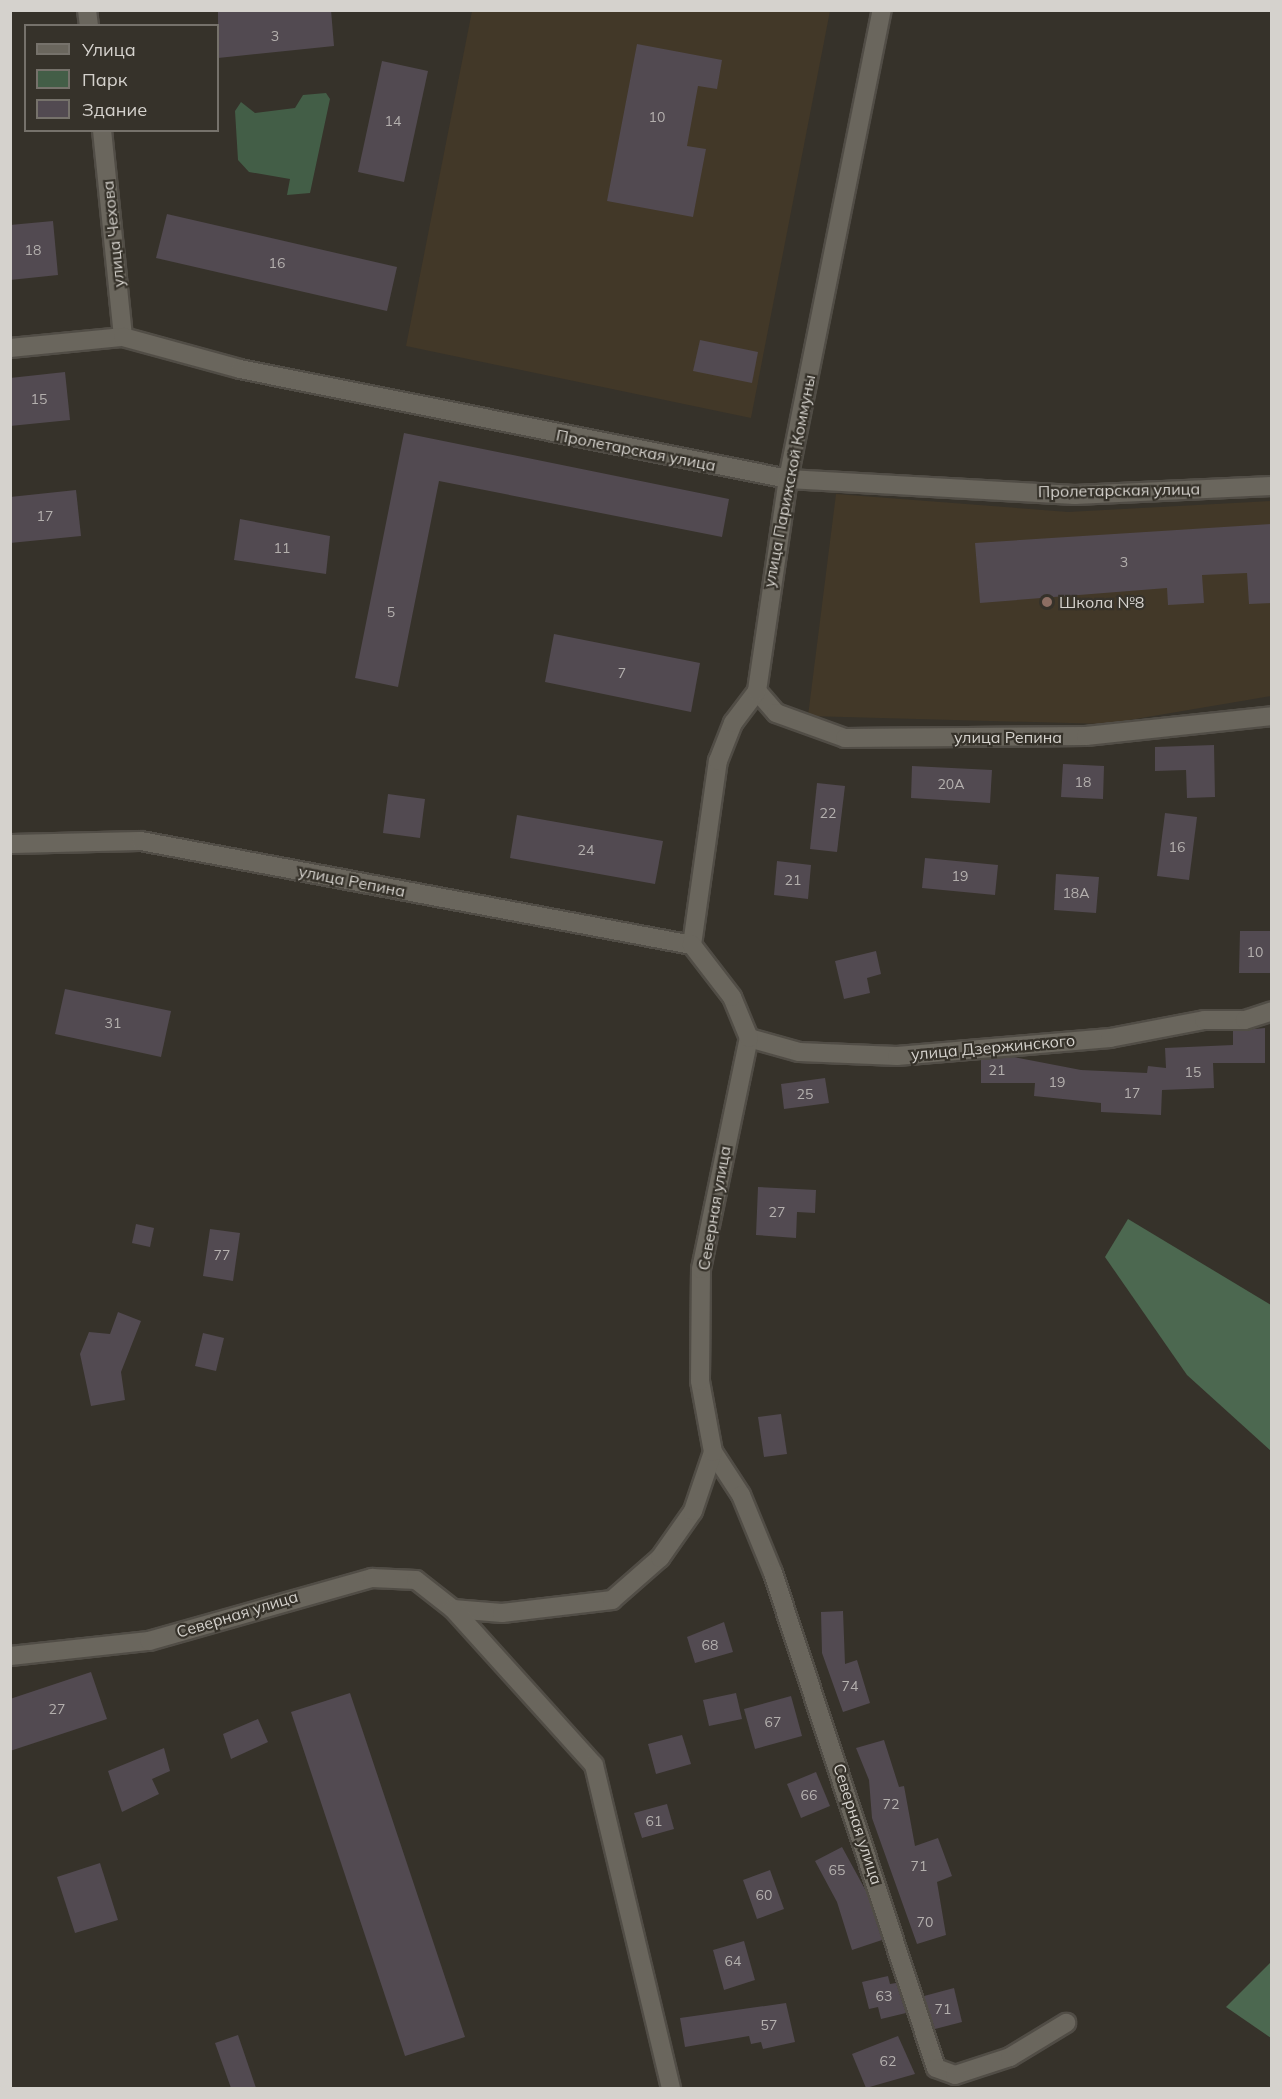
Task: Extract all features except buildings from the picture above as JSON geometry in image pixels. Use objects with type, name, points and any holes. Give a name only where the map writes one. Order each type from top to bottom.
[{"type":"street","name":"улица Парижской Коммуны","points":[[692,945],[718,761],[733,723],[757,691],[788,479],[882,10]]},
{"type":"street","name":"улица Чехова","points":[[102,132],[123,337]]},
{"type":"street","name":"Пролетарская улица","points":[[10,348],[123,337],[240,369],[788,479],[1075,495],[1272,486]]},
{"type":"street","name":"улица Репина","points":[[757,691],[776,713],[846,738],[1086,736],[1272,716]]},
{"type":"street","name":"улица Репина","points":[[10,844],[141,841],[692,945]]},
{"type":"street","points":[[692,945],[732,997],[749,1038]]},
{"type":"street","name":"улица Дзержинского","points":[[749,1038],[799,1053],[897,1056],[1110,1038],[1204,1020],[1245,1020],[1272,1011]]},
{"type":"street","name":"Северная улица","points":[[749,1038],[701,1269],[700,1381],[713,1452],[741,1495],[773,1573],[936,2068],[955,2075],[1010,2057],[1066,2023]]},
{"type":"street","name":"Северная улица","points":[[453,1609],[502,1613],[612,1600],[660,1558],[693,1511],[713,1452]]},
{"type":"street","name":"Северная улица","points":[[10,1656],[149,1641],[372,1578],[416,1580],[453,1609],[594,1765],[671,2088]]},
{"type":"shaded area","points":[[472,11],[830,11],[751,418],[406,346]]},
{"type":"shaded area","name":"Школа №8","points":[[836,494],[1068,512],[1271,501],[1271,696],[1106,724],[808,716]]},
{"type":"green space","points":[[326,93],[330,99],[310,193],[287,195],[290,179],[249,172],[238,160],[235,111],[241,102],[255,113],[295,108],[303,95]]},
{"type":"green space","points":[[1128,1219],[1271,1305],[1271,1451],[1187,1375],[1105,1257]]},
{"type":"green space","points":[[1271,1962],[1271,2038],[1226,2007]]},
{"type":"place","name":"Школа №8","points":[[1047,602]]}]
